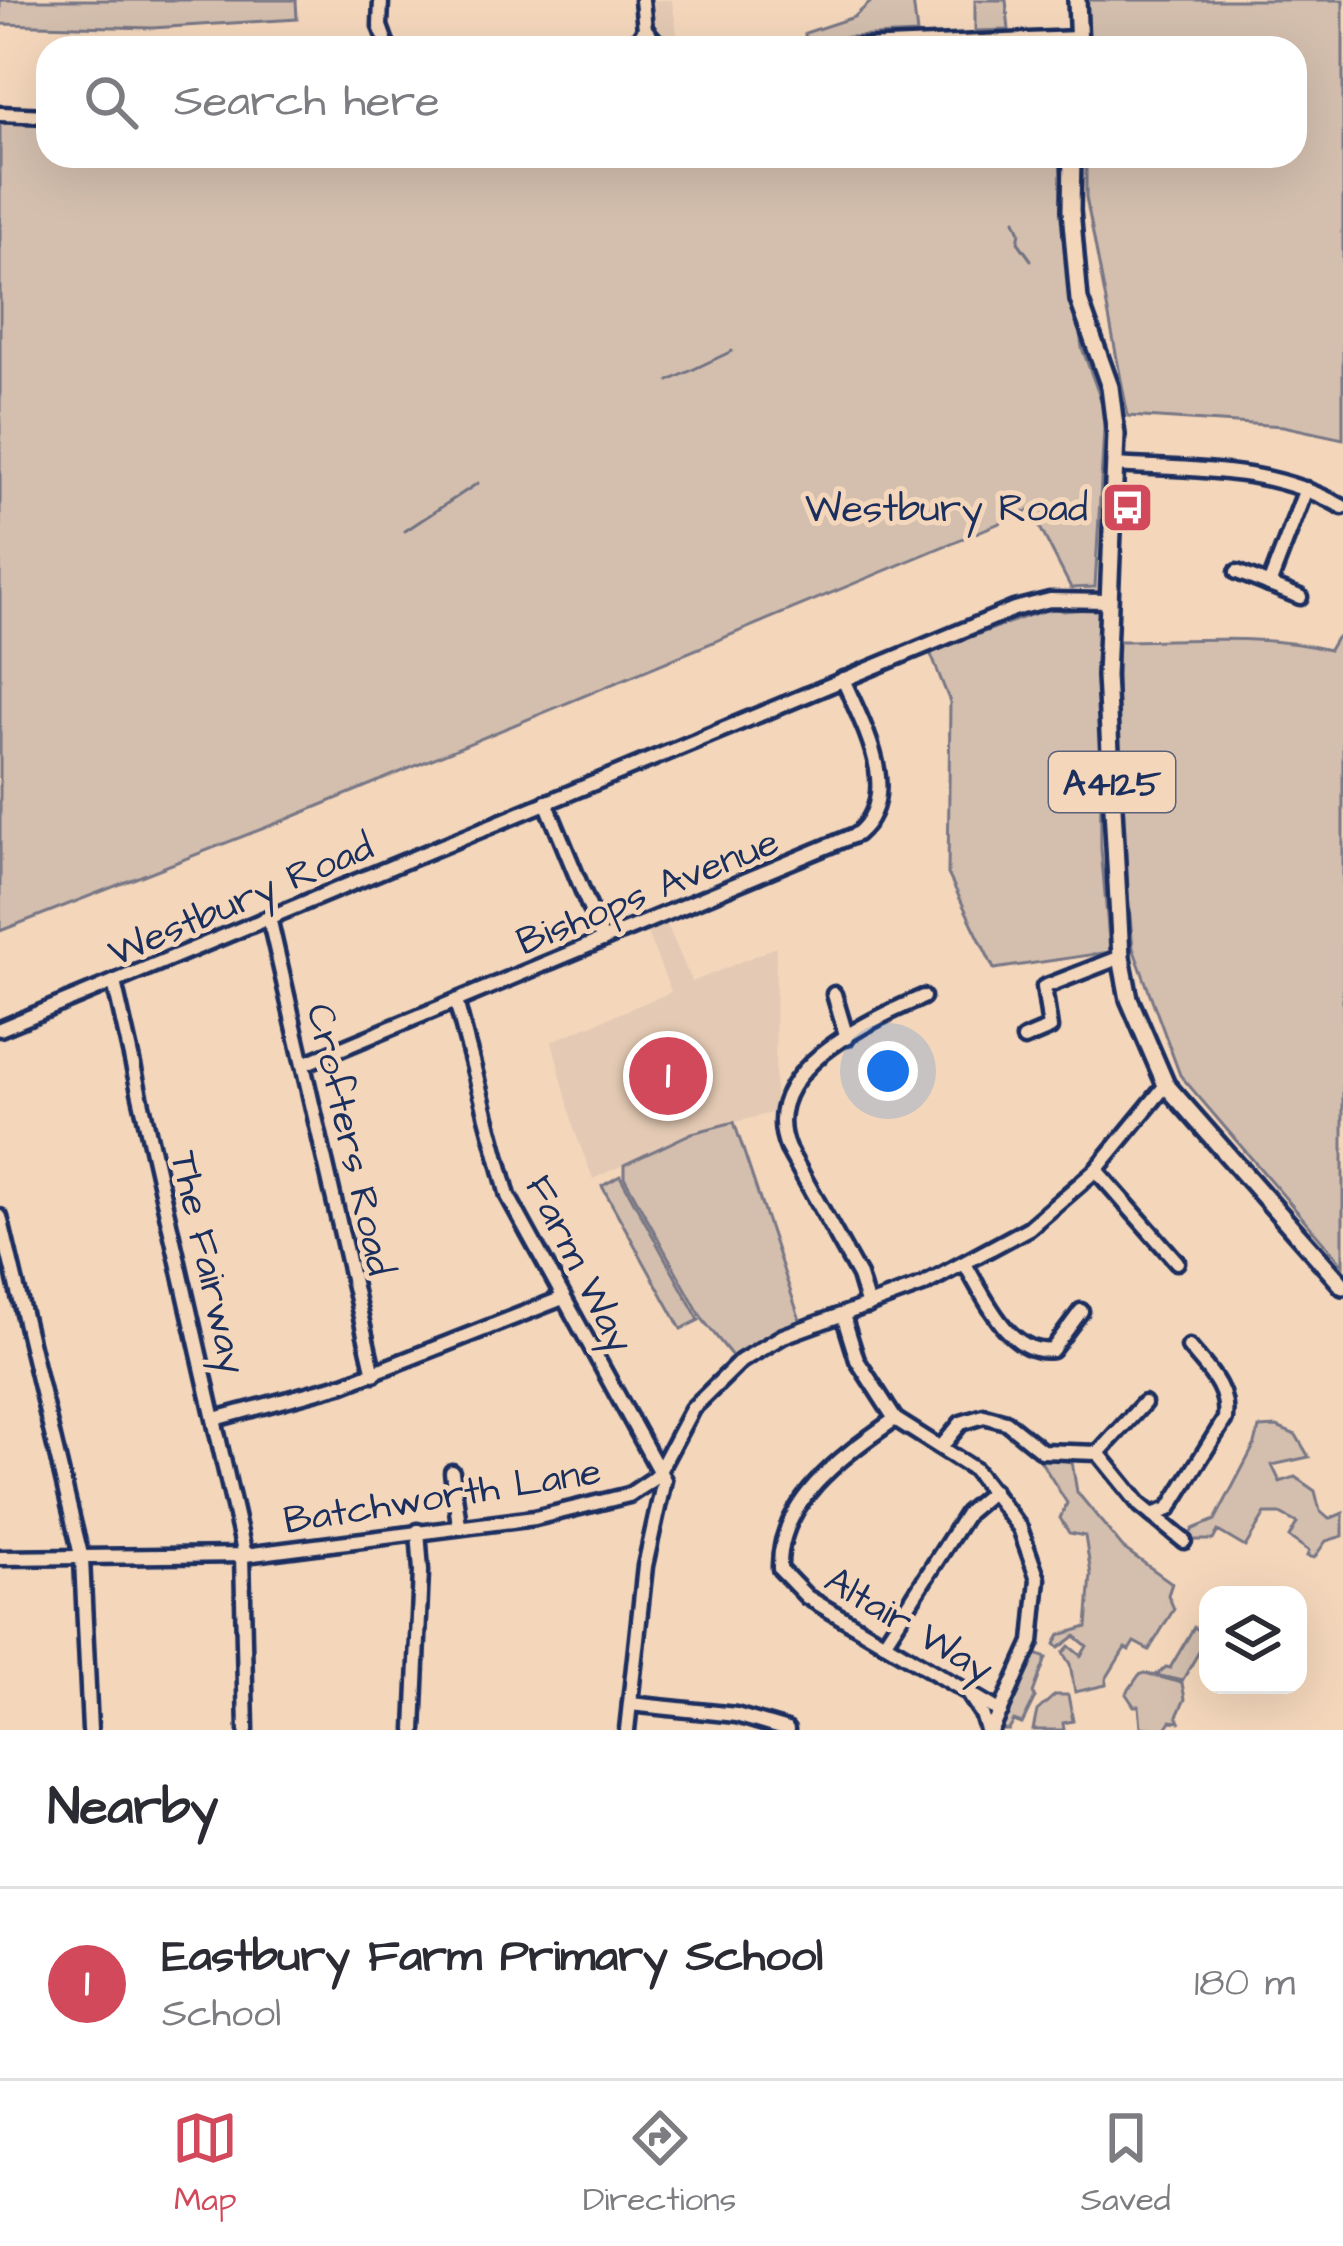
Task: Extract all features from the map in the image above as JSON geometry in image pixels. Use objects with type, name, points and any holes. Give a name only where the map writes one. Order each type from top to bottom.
[{"type":"main road","points":[[1076,0],[1078,36]]},
{"type":"main road","name":"A4125","points":[[1072,168],[1078,300],[1110,386],[1115,465],[1106,676],[1121,957],[1129,999],[1166,1084],[1343,1286]]},
{"type":"street","points":[[381,0],[384,36]]},
{"type":"street","points":[[642,0],[645,29],[651,36]]},
{"type":"street","points":[[641,36],[645,29]]},
{"type":"street","points":[[0,114],[36,116]]},
{"type":"street","points":[[1115,465],[1227,470],[1306,489],[1343,507]]},
{"type":"street","points":[[1269,585],[1306,489]]},
{"type":"street","points":[[1237,572],[1300,597]]},
{"type":"street","name":"Westbury Road","points":[[0,1029],[1036,602],[1107,601]]},
{"type":"street","name":"Bishops Avenue","points":[[304,1064],[850,838],[868,824],[878,796],[877,767],[843,680]]},
{"type":"street","points":[[546,802],[603,940]]},
{"type":"street","name":"Crofters Road","points":[[269,917],[374,1374]]},
{"type":"street","points":[[1024,1039],[1050,1028],[1044,987],[1121,957]]},
{"type":"street","name":"The Fairway","points":[[114,982],[244,1555],[246,1730]]},
{"type":"street","points":[[834,994],[847,1038]]},
{"type":"street","points":[[868,1306],[859,1276],[793,1160],[782,1124],[784,1102],[801,1071],[847,1038],[923,997]]},
{"type":"street","name":"Farm Way","points":[[456,1001],[508,1196],[650,1459],[661,1471]]},
{"type":"street","points":[[627,1730],[645,1566],[664,1487],[661,1471],[685,1419],[732,1367],[782,1336],[965,1264],[1053,1210],[1096,1170],[1166,1084]]},
{"type":"street","points":[[1096,1170],[1177,1262]]},
{"type":"street","points":[[0,1217],[82,1559],[89,1730]]},
{"type":"street","points":[[965,1264],[1002,1321],[1030,1350],[1057,1346],[1081,1311]]},
{"type":"street","points":[[215,1419],[374,1374],[563,1298]]},
{"type":"street","points":[[843,1315],[861,1369],[896,1419],[974,1469],[1020,1528],[1038,1579],[1035,1634],[989,1730]]},
{"type":"street","points":[[1169,1528],[1169,1509],[1226,1412],[1222,1389],[1190,1347]]},
{"type":"street","points":[[941,1447],[961,1424],[984,1416],[1006,1422],[1042,1451],[1098,1453],[1144,1403]]},
{"type":"street","name":"Altair Way","points":[[896,1419],[832,1467],[786,1524],[782,1574],[799,1591],[1001,1712]]},
{"type":"street","points":[[1098,1453],[1128,1492],[1184,1540]]},
{"type":"street","name":"Batchworth Lane","points":[[0,1558],[244,1555],[535,1518],[629,1495],[661,1471]]},
{"type":"street","points":[[452,1472],[459,1526]]},
{"type":"street","points":[[884,1643],[967,1513],[993,1492]]},
{"type":"street","points":[[1152,1515],[1169,1509]]},
{"type":"street","points":[[415,1730],[421,1591],[418,1531]]},
{"type":"street","points":[[969,1695],[989,1730]]},
{"type":"street","points":[[629,1703],[736,1715],[787,1730]]},
{"type":"shaded area","points":[[0,0],[296,0],[297,19],[152,28],[0,24]]},
{"type":"shaded area","points":[[638,0],[672,0],[677,36],[661,36],[651,20],[640,21]]},
{"type":"shaded area","points":[[873,0],[913,0],[917,34],[805,36],[854,17]]},
{"type":"shaded area","points":[[975,0],[1006,0],[1009,30],[975,31]]},
{"type":"shaded area","points":[[1086,0],[1343,0],[1343,439],[1283,426],[1128,416],[1086,197],[1086,168],[1307,168],[1307,36],[1086,36]]},
{"type":"shaded area","points":[[0,118],[36,120],[36,168],[1060,168],[1082,348],[1105,411],[1095,587],[1071,588],[1031,510],[290,818],[0,931]]},
{"type":"shaded area","points":[[1052,607],[1063,611],[1099,608],[1101,849],[1110,952],[994,969],[948,874],[950,702],[930,652]]},
{"type":"shaded area","points":[[1343,637],[1343,1265],[1180,1075],[1133,948],[1118,792],[1117,641],[1250,640],[1329,650],[1336,638]]},
{"type":"shaded area","points":[[666,922],[692,982],[776,947],[775,1112],[692,1133],[593,1179],[575,1132],[552,1041],[671,992],[646,930]]},
{"type":"shaded area","points":[[734,1122],[800,1320],[732,1356],[703,1320],[624,1177],[624,1165],[692,1133]]},
{"type":"shaded area","points":[[620,1176],[699,1320],[681,1329],[602,1186]]},
{"type":"shaded area","points":[[1277,1427],[1296,1435],[1309,1457],[1272,1465],[1280,1482],[1295,1477],[1315,1491],[1320,1511],[1329,1519],[1343,1513],[1343,1536],[1326,1541],[1314,1558],[1289,1537],[1297,1523],[1280,1514],[1265,1514],[1245,1547],[1218,1531],[1213,1540],[1187,1540],[1193,1529],[1215,1520],[1259,1428]]},
{"type":"shaded area","points":[[1042,1457],[1072,1462],[1077,1492],[1123,1548],[1172,1583],[1168,1595],[1174,1609],[1149,1650],[1134,1642],[1129,1650],[1125,1648],[1106,1685],[1075,1692],[1063,1653],[1069,1646],[1081,1656],[1087,1646],[1075,1636],[1059,1648],[1055,1644],[1060,1635],[1087,1627],[1091,1574],[1085,1536],[1069,1533],[1060,1518],[1067,1503]]},
{"type":"shaded area","points":[[1194,1627],[1199,1630],[1199,1652],[1182,1681],[1156,1675],[1170,1668]]},
{"type":"shaded area","points":[[1034,1653],[1046,1658],[1035,1698],[1022,1724],[1014,1721],[1009,1730],[999,1730]]},
{"type":"shaded area","points":[[1145,1673],[1182,1683],[1185,1699],[1177,1716],[1180,1722],[1171,1721],[1165,1730],[1141,1727],[1139,1706],[1126,1694]]},
{"type":"shaded area","points":[[1055,1695],[1068,1695],[1073,1721],[1063,1723],[1064,1730],[1033,1730],[1037,1711]]},
{"type":"waterway","points":[[1015,220],[1018,242],[1031,260]]},
{"type":"waterway","points":[[669,381],[732,351]]},
{"type":"waterway","points":[[405,531],[478,483]]},
{"type":"place","name":"Westbury Road","points":[[1127,507]]},
{"type":"place","name":"Eastbury Farm Primary School","points":[[668,1076]]}]
